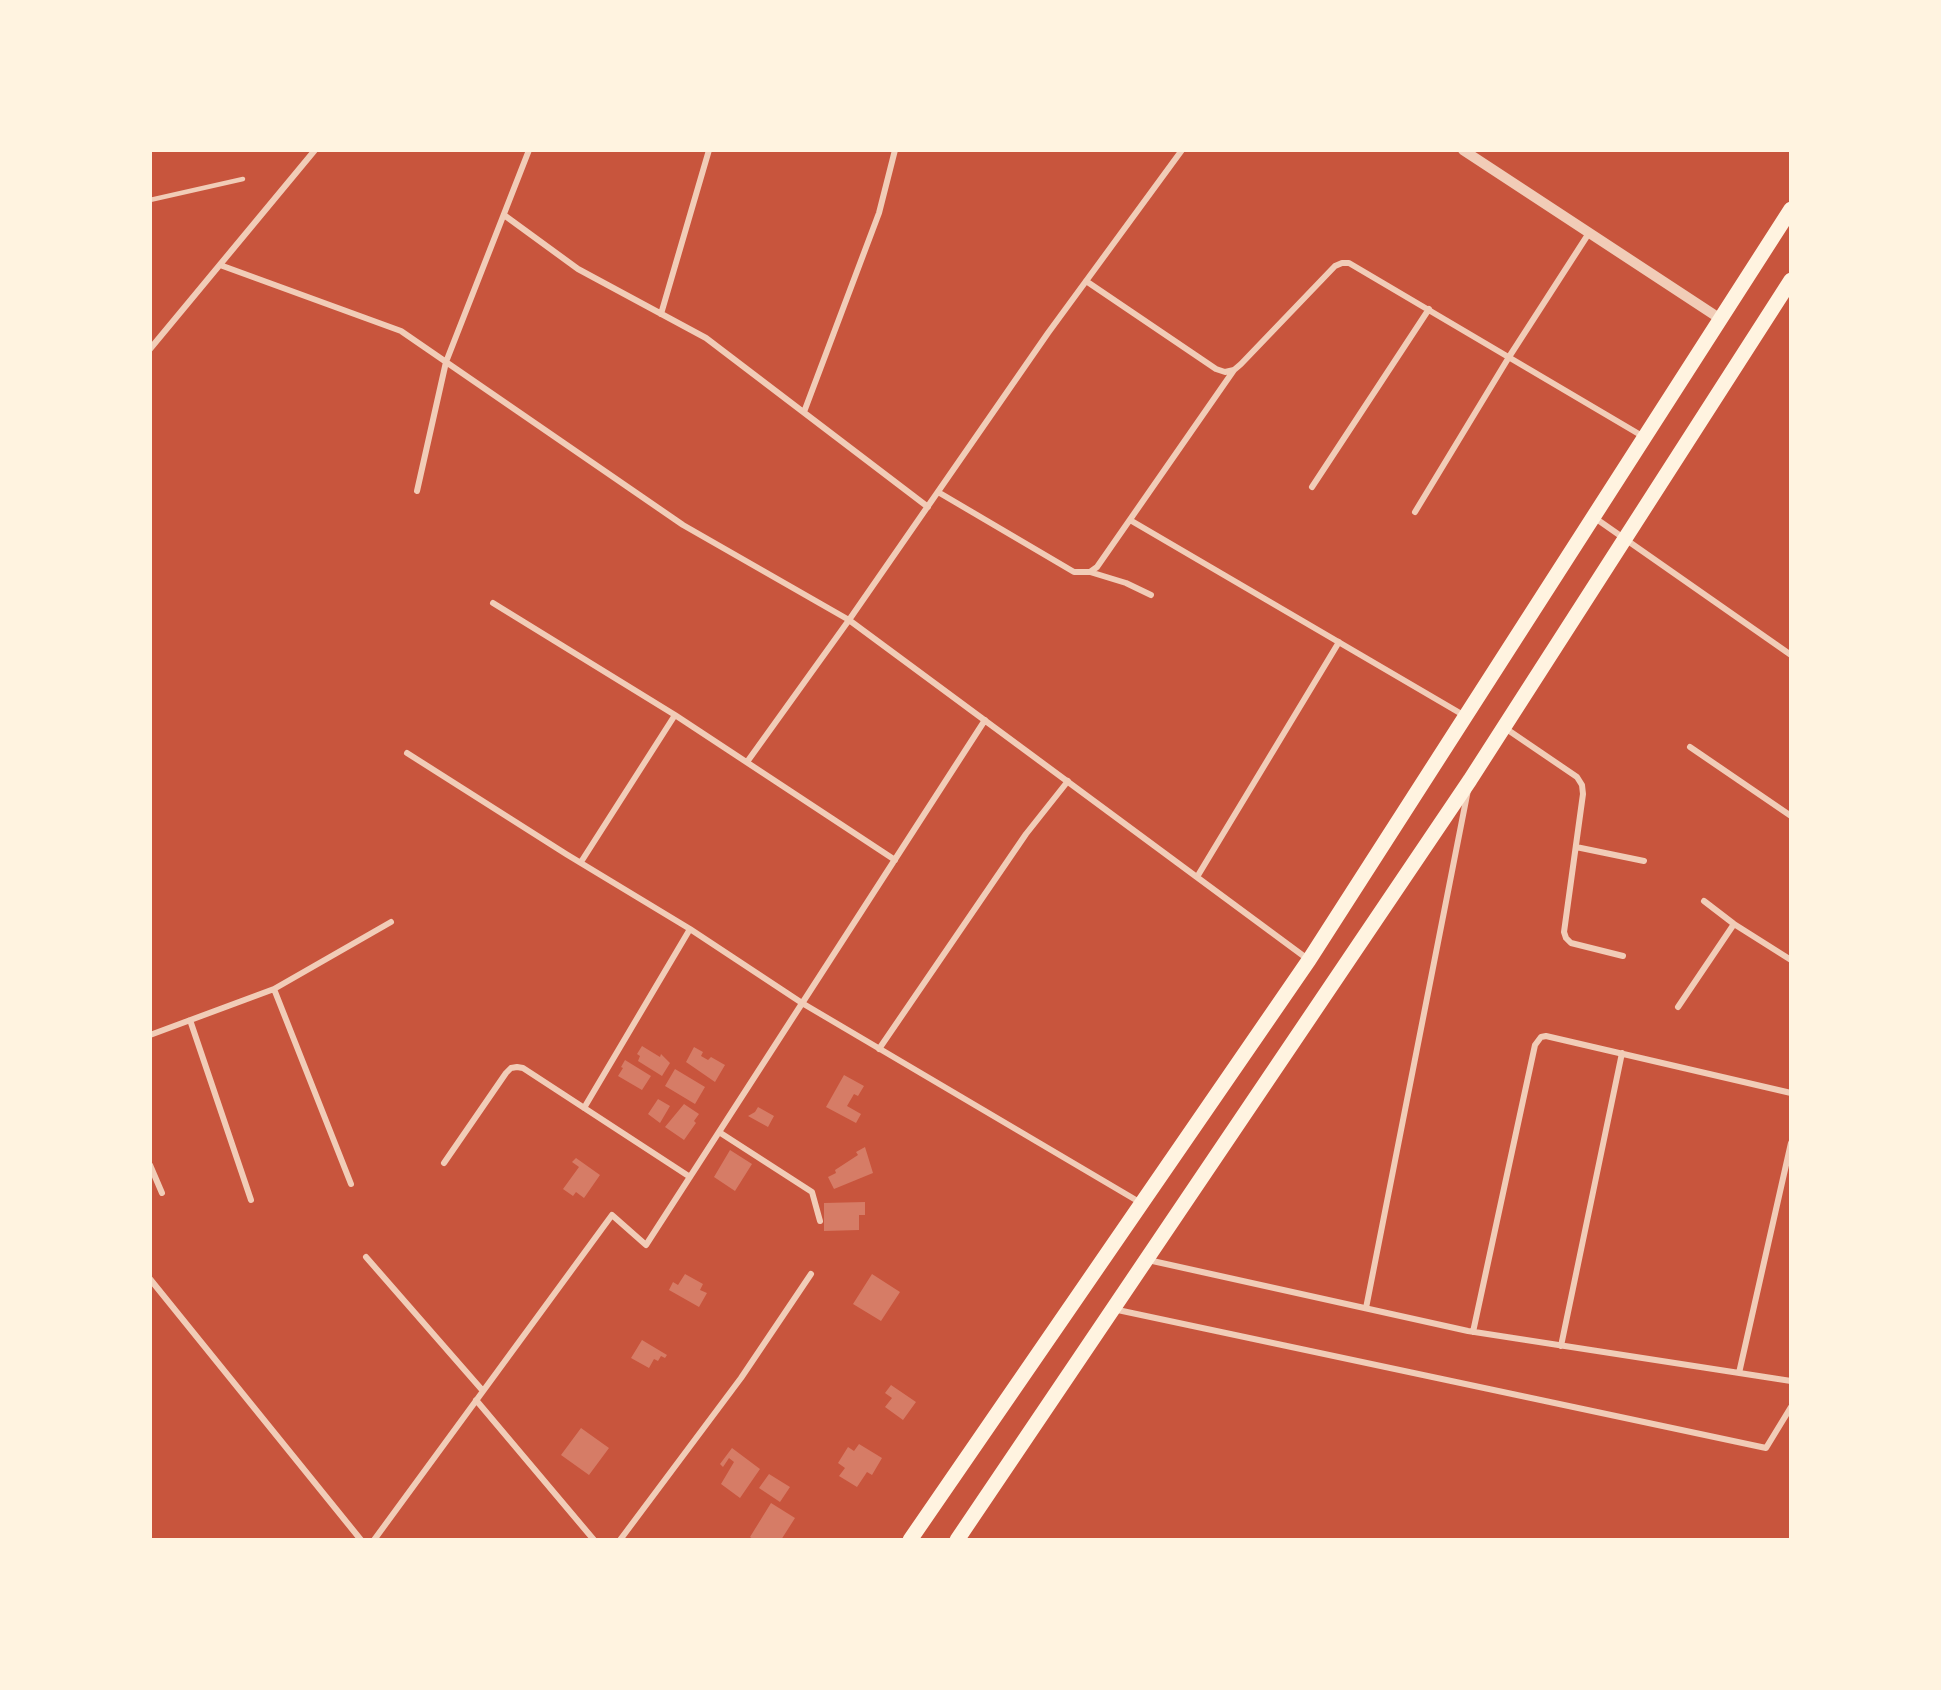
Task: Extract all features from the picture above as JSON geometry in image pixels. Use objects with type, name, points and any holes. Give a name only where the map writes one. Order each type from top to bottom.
[{"type":"main road","points":[[910,1540],[1066,1310],[1142,1204],[1309,960],[1791,209]]},
{"type":"main road","points":[[957,1540],[1470,780],[1791,280]]},
{"type":"street","points":[[150,349],[315,150]]},
{"type":"street","points":[[417,491],[446,362],[529,150]]},
{"type":"street","points":[[661,314],[709,150]]},
{"type":"street","points":[[804,412],[879,213],[895,150]]},
{"type":"street","points":[[747,762],[1086,281],[1182,150]]},
{"type":"street","points":[[1463,150],[1719,318]]},
{"type":"street","points":[[504,215],[578,269],[706,338],[928,507]]},
{"type":"street","points":[[1415,512],[1509,357],[1590,232]]},
{"type":"street","points":[[1090,572],[1097,567],[1234,370],[1335,266],[1342,263],[1356,266],[1645,438]]},
{"type":"street","points":[[220,265],[401,331],[683,525],[849,620],[1309,960]]},
{"type":"street","points":[[1086,281],[1216,369],[1224,372],[1234,370]]},
{"type":"street","points":[[1311,487],[1428,309]]},
{"type":"street","points":[[939,492],[1074,572],[1090,572],[1126,583],[1150,595]]},
{"type":"street","points":[[1593,517],[1791,655]]},
{"type":"street","points":[[1130,520],[1465,716]]},
{"type":"street","points":[[493,603],[675,715],[894,860]]},
{"type":"street","points":[[1197,877],[1339,642]]},
{"type":"street","points":[[581,862],[675,715]]},
{"type":"street","points":[[374,1540],[612,1215],[646,1245],[985,720]]},
{"type":"street","points":[[1504,727],[1577,777],[1582,785],[1583,794],[1564,932],[1571,943],[1623,956]]},
{"type":"street","points":[[1690,747],[1791,816]]},
{"type":"street","points":[[407,753],[690,929],[802,1003],[1142,1204]]},
{"type":"street","points":[[1366,1308],[1470,780]]},
{"type":"street","points":[[879,1049],[1026,834],[1068,781]]},
{"type":"street","points":[[1576,847],[1644,861]]},
{"type":"street","points":[[1704,901],[1734,924],[1791,960]]},
{"type":"street","points":[[150,1035],[274,989],[391,922]]},
{"type":"street","points":[[1678,1007],[1734,924]]},
{"type":"street","points":[[584,1108],[690,929]]},
{"type":"street","points":[[274,989],[351,1184]]},
{"type":"street","points":[[190,1020],[251,1200]]},
{"type":"street","points":[[1473,1332],[1537,1040],[1546,1036],[1791,1093]]},
{"type":"street","points":[[1561,1346],[1622,1053]]},
{"type":"street","points":[[444,1163],[506,1072],[511,1068],[523,1068],[690,1177]]},
{"type":"street","points":[[719,1132],[812,1192],[820,1221]]},
{"type":"street","points":[[1739,1373],[1791,1143]]},
{"type":"street","points":[[150,1165],[162,1193]]},
{"type":"street","points":[[366,1257],[483,1391]]},
{"type":"street","points":[[1148,1260],[1473,1332],[1791,1381]]},
{"type":"street","points":[[620,1540],[741,1378],[811,1274]]},
{"type":"street","points":[[150,1279],[361,1540]]},
{"type":"street","points":[[1112,1309],[1766,1448],[1791,1407]]},
{"type":"street","points":[[476,1400],[594,1540]]},
{"type":"lane","points":[[150,200],[243,179]]},
{"type":"building","points":[[642,1046],[660,1057],[661,1054],[670,1063],[662,1076],[638,1061],[640,1056],[637,1054]]},
{"type":"building","points":[[694,1047],[703,1052],[701,1056],[708,1060],[711,1057],[725,1065],[715,1082],[686,1062]]},
{"type":"building","points":[[625,1060],[651,1076],[642,1090],[618,1076]]},
{"type":"building","points":[[675,1069],[705,1087],[695,1104],[665,1086]]},
{"type":"building","points":[[844,1075],[864,1086],[858,1096],[854,1094],[847,1106],[861,1114],[856,1123],[826,1107]]},
{"type":"building","points":[[658,1099],[670,1106],[660,1123],[648,1114]]},
{"type":"building","points":[[684,1104],[699,1114],[694,1121],[696,1123],[684,1140],[665,1127]]},
{"type":"building","points":[[758,1107],[774,1116],[768,1127],[748,1116]]},
{"type":"building","points":[[865,1147],[873,1173],[834,1189],[828,1177],[836,1173],[835,1170],[858,1155],[856,1152]]},
{"type":"building","points":[[730,1150],[752,1164],[735,1191],[714,1177]]},
{"type":"building","points":[[576,1158],[600,1175],[584,1198],[576,1192],[573,1196],[563,1189],[579,1167],[572,1162]]},
{"type":"building","points":[[865,1202],[865,1215],[859,1215],[859,1230],[824,1231],[824,1203]]},
{"type":"building","points":[[685,1274],[703,1284],[700,1290],[707,1293],[699,1307],[669,1290],[673,1282],[678,1285]]},
{"type":"building","points":[[872,1274],[900,1292],[881,1321],[853,1304]]},
{"type":"building","points":[[642,1340],[667,1355],[665,1358],[661,1356],[658,1361],[654,1359],[649,1368],[631,1358]]},
{"type":"building","points":[[891,1385],[916,1402],[903,1420],[885,1407],[892,1398],[885,1393]]},
{"type":"building","points":[[581,1428],[609,1448],[589,1475],[561,1455]]},
{"type":"building","points":[[859,1444],[882,1458],[872,1475],[867,1472],[857,1487],[839,1476],[845,1468],[838,1463],[848,1447],[854,1451]]},
{"type":"building","points":[[732,1448],[760,1469],[740,1498],[721,1484],[734,1462],[729,1458],[723,1467],[720,1464]]},
{"type":"building","points":[[769,1474],[790,1487],[780,1502],[759,1488]]},
{"type":"building","points":[[771,1503],[795,1518],[781,1540],[754,1540],[750,1537]]}]
